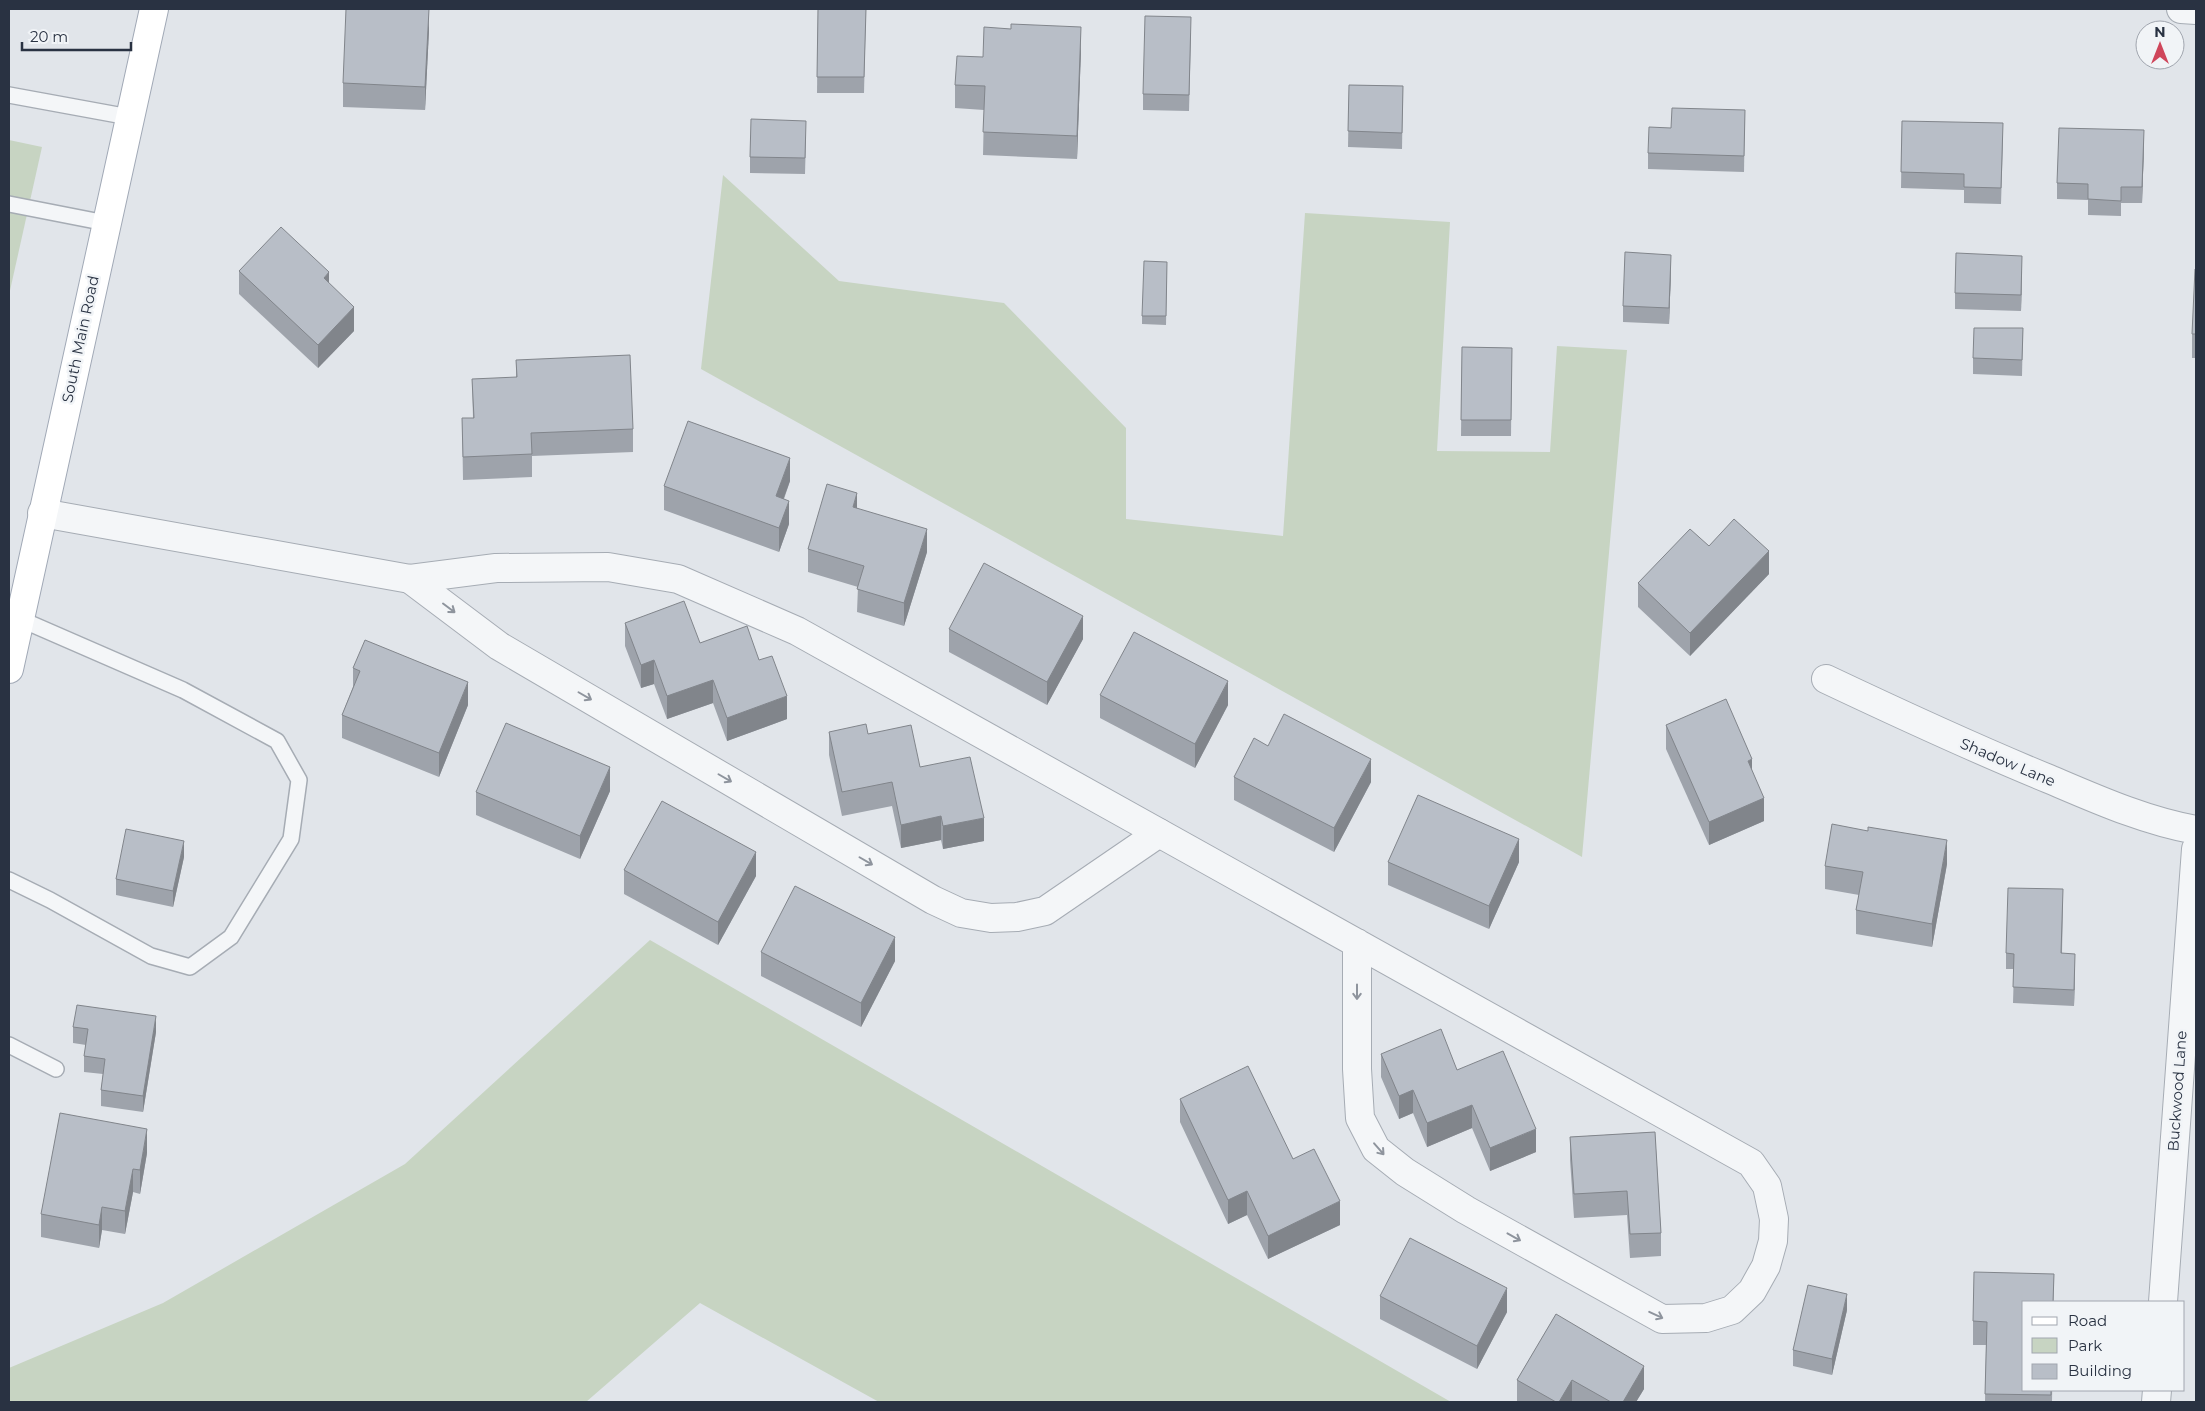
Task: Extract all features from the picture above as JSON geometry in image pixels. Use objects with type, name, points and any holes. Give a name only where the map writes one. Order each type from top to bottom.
[{"type":"main road","name":"South Main Road","points":[[9,670],[42,512],[154,9]]},
{"type":"street","points":[[2181,9],[2196,10]]},
{"type":"street","points":[[42,512],[410,579],[496,568],[608,567],[678,579],[797,631],[1357,943],[1751,1164],[1767,1186],[1774,1219],[1773,1241],[1766,1266],[1752,1291],[1732,1310],[1706,1318],[1662,1319],[1466,1210],[1405,1172],[1376,1149],[1360,1118],[1357,1069],[1357,943]]},
{"type":"street","points":[[410,579],[499,646],[933,900],[961,913],[991,918],[1018,917],[1045,911],[1160,833]]},
{"type":"street","name":"Shadow Lane","points":[[1826,680],[1954,740],[2094,798],[2174,826],[2196,830]]},
{"type":"street","name":"Buckwood Lane","points":[[2163,1301],[2196,849]]},
{"type":"lane","points":[[9,95],[129,117]]},
{"type":"lane","points":[[9,204],[106,223]]},
{"type":"lane","points":[[9,880],[50,900],[151,956],[190,967],[231,937],[290,839],[299,780],[277,741],[184,690],[20,619]]},
{"type":"lane","points":[[9,1045],[56,1069]]},
{"type":"green space","points":[[9,140],[42,147],[9,295]]},
{"type":"green space","points":[[723,175],[839,281],[1004,303],[1126,428],[1126,519],[1283,536],[1305,213],[1450,222],[1437,451],[1550,452],[1557,346],[1627,350],[1582,857],[701,369]]},
{"type":"green space","points":[[650,940],[1451,1402],[879,1402],[700,1303],[586,1402],[9,1402],[9,1368],[163,1303],[405,1164]]},
{"type":"building","points":[[346,9],[429,9],[425,87],[343,83]]},
{"type":"building","points":[[818,9],[866,9],[864,77],[817,77]]},
{"type":"building","points":[[1145,16],[1191,17],[1189,95],[1143,94]]},
{"type":"building","points":[[1011,24],[1081,27],[1077,136],[983,132],[985,86],[955,85],[957,56],[983,57],[984,27],[1011,29]]},
{"type":"building","points":[[1349,85],[1403,86],[1402,133],[1348,131]]},
{"type":"building","points":[[1672,108],[1745,110],[1744,156],[1648,153],[1649,127],[1671,128]]},
{"type":"building","points":[[751,119],[806,121],[805,158],[750,157]]},
{"type":"building","points":[[1902,121],[2003,123],[2001,188],[1964,187],[1964,174],[1901,172]]},
{"type":"building","points":[[2059,128],[2144,130],[2142,187],[2121,187],[2121,201],[2088,199],[2088,184],[2057,183]]},
{"type":"building","points":[[281,227],[329,272],[324,278],[354,307],[318,345],[239,271]]},
{"type":"building","points":[[1625,252],[1671,255],[1669,308],[1623,306]]},
{"type":"building","points":[[1956,253],[2022,256],[2021,295],[1955,293]]},
{"type":"building","points":[[1144,261],[1167,262],[1166,316],[1142,316]]},
{"type":"building","points":[[2195,269],[2196,334],[2192,334]]},
{"type":"building","points":[[1974,328],[2023,328],[2022,360],[1973,358]]},
{"type":"building","points":[[1462,347],[1512,348],[1511,420],[1461,420]]},
{"type":"building","points":[[630,355],[633,429],[531,433],[532,454],[463,457],[462,418],[474,418],[472,379],[517,377],[516,360]]},
{"type":"building","points":[[688,421],[790,458],[776,496],[789,501],[779,528],[664,486]]},
{"type":"building","points":[[827,484],[857,493],[853,507],[927,529],[904,603],[857,589],[864,566],[808,549]]},
{"type":"building","points":[[1734,519],[1769,551],[1690,633],[1638,583],[1690,529],[1709,546]]},
{"type":"building","points":[[984,563],[1083,616],[1047,682],[949,629]]},
{"type":"building","points":[[684,601],[700,643],[747,626],[759,660],[772,656],[787,696],[727,718],[713,680],[667,696],[654,660],[641,665],[625,623]]},
{"type":"building","points":[[1134,632],[1228,681],[1195,744],[1100,695]]},
{"type":"building","points":[[365,640],[468,682],[439,753],[342,715],[360,671],[353,668]]},
{"type":"building","points":[[1726,699],[1752,759],[1748,761],[1764,798],[1709,822],[1666,725]]},
{"type":"building","points":[[1284,714],[1371,759],[1334,828],[1234,777],[1254,738],[1268,746]]},
{"type":"building","points":[[506,723],[610,767],[580,836],[476,792]]},
{"type":"building","points":[[866,724],[868,734],[911,725],[920,767],[970,757],[984,818],[943,826],[941,816],[901,825],[892,782],[842,792],[829,732]]},
{"type":"building","points":[[1418,795],[1519,839],[1489,906],[1388,862]]},
{"type":"building","points":[[662,801],[756,852],[718,922],[624,870]]},
{"type":"building","points":[[1832,824],[1868,831],[1868,827],[1947,840],[1932,924],[1856,910],[1863,872],[1825,866]]},
{"type":"building","points":[[126,829],[184,841],[173,891],[116,879]]},
{"type":"building","points":[[795,886],[895,937],[861,1003],[761,952]]},
{"type":"building","points":[[2008,888],[2063,889],[2061,953],[2075,954],[2074,990],[2013,987],[2014,954],[2006,953]]},
{"type":"building","points":[[77,1005],[156,1016],[143,1096],[101,1090],[105,1059],[84,1056],[88,1029],[73,1027]]},
{"type":"building","points":[[1441,1029],[1457,1070],[1503,1051],[1536,1129],[1490,1148],[1472,1105],[1427,1123],[1413,1090],[1399,1096],[1381,1054]]},
{"type":"building","points":[[1248,1066],[1293,1159],[1314,1149],[1340,1201],[1268,1236],[1247,1191],[1228,1200],[1180,1099]]},
{"type":"building","points":[[60,1113],[147,1129],[140,1170],[133,1169],[125,1211],[102,1207],[99,1225],[41,1214]]},
{"type":"building","points":[[1655,1132],[1661,1233],[1630,1234],[1627,1191],[1574,1194],[1570,1137]]},
{"type":"building","points":[[1410,1238],[1507,1288],[1477,1346],[1380,1296]]},
{"type":"building","points":[[1974,1272],[2054,1274],[2053,1301],[2022,1301],[2022,1391],[2051,1391],[2051,1395],[1985,1394],[1987,1322],[1973,1321]]},
{"type":"building","points":[[1808,1285],[1847,1294],[1832,1359],[1793,1350]]},
{"type":"building","points":[[1556,1314],[1644,1366],[1623,1402],[1611,1402],[1572,1380],[1559,1402],[1556,1402],[1517,1380]]}]
